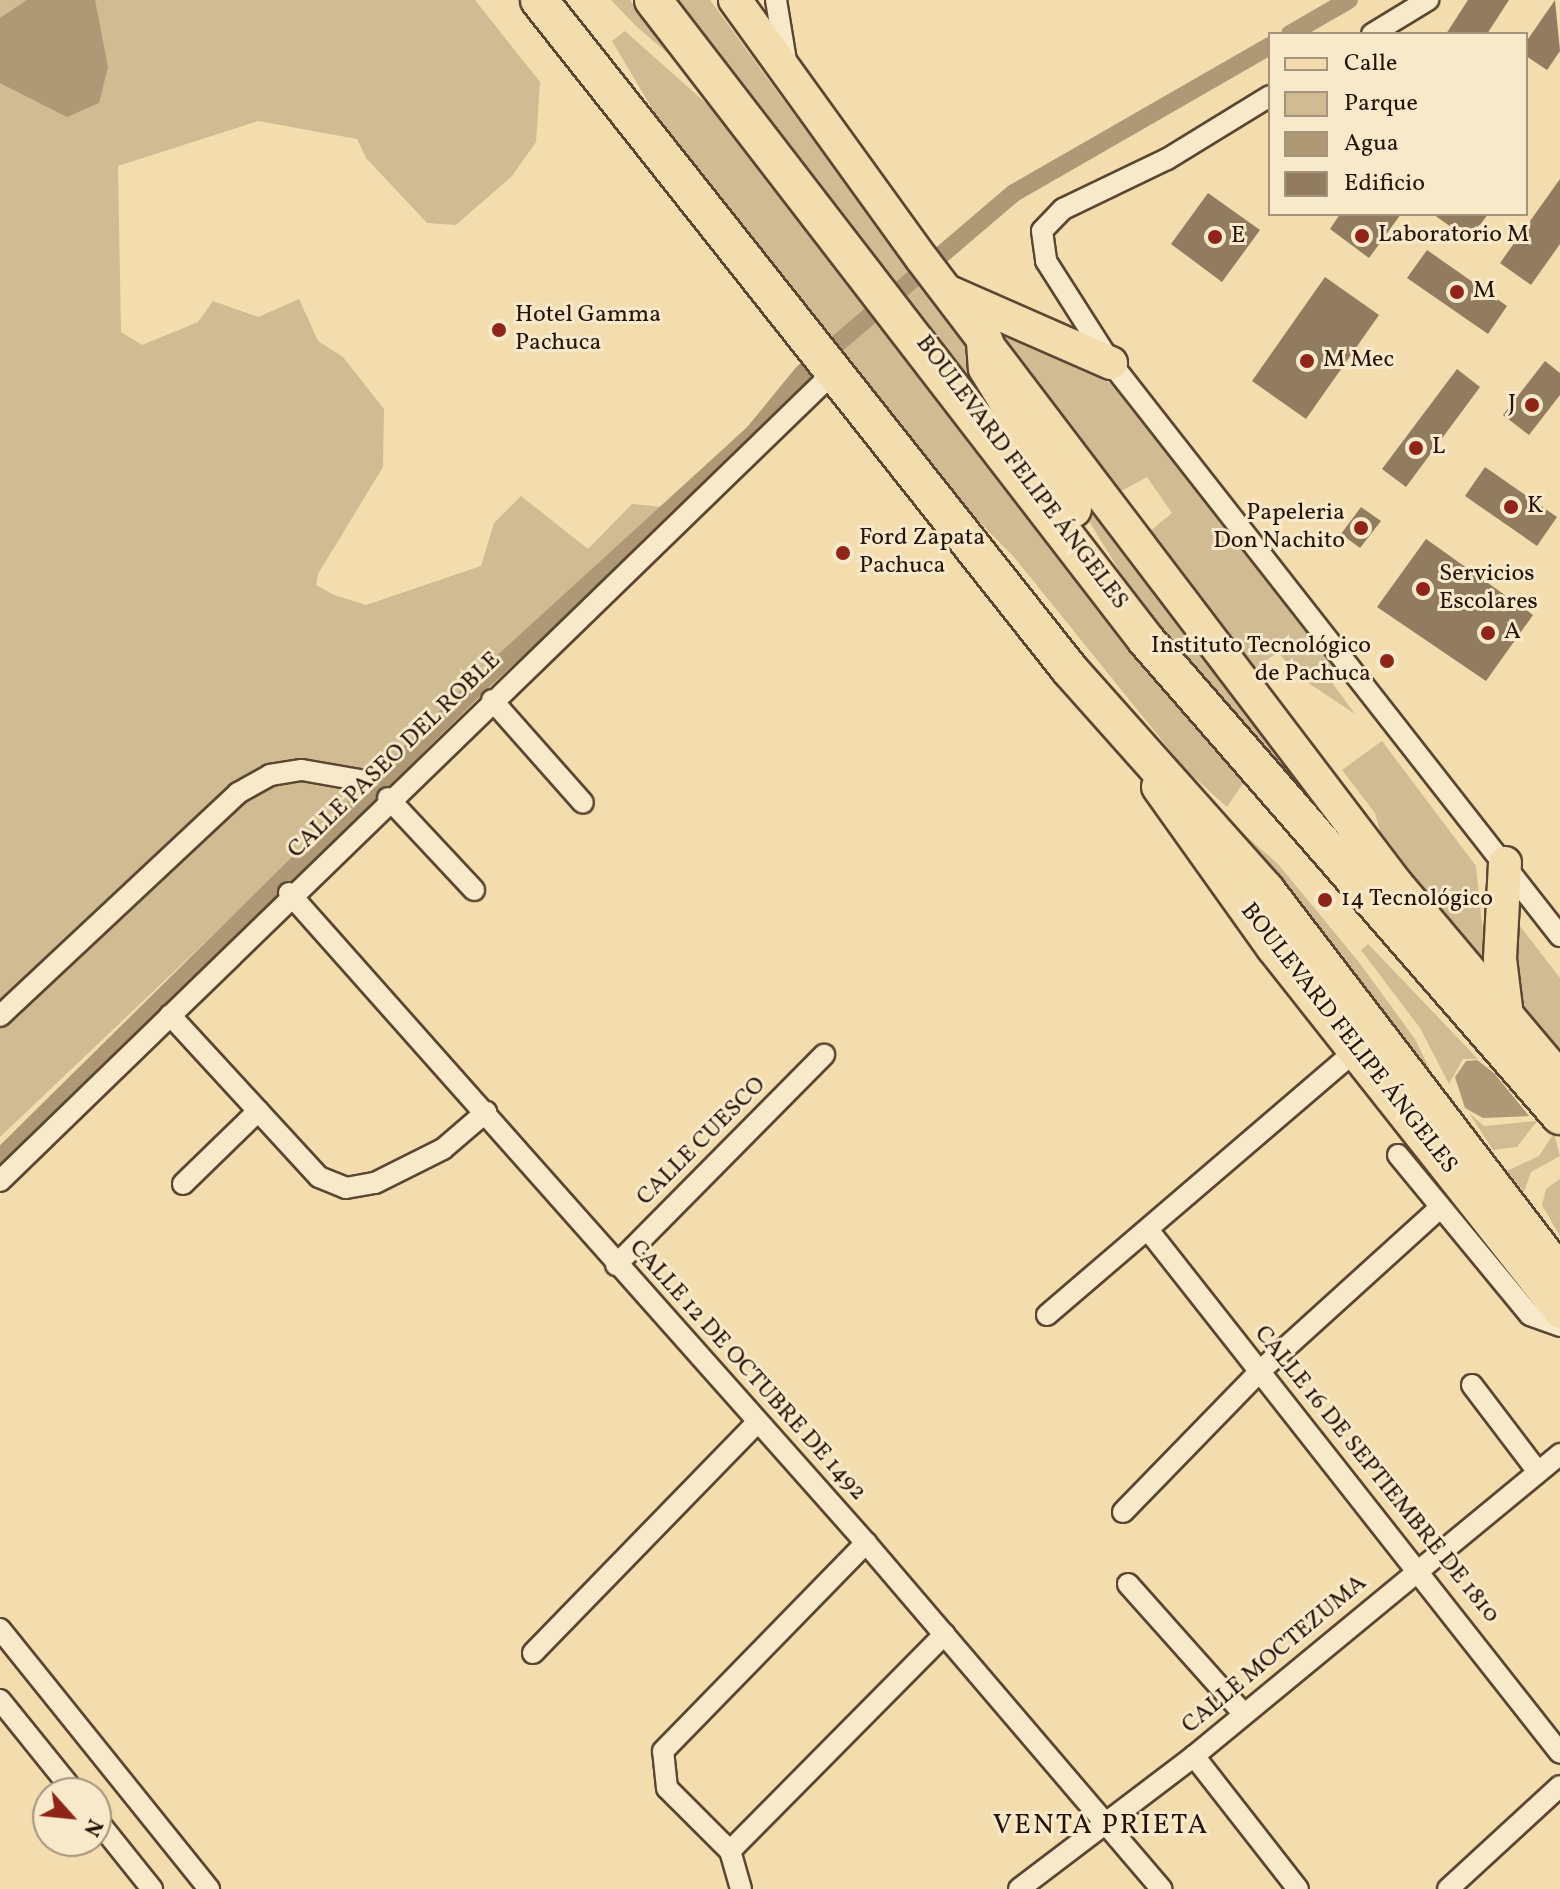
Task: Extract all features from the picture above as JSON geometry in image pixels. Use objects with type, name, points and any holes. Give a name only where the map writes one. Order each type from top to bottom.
[{"type":"highway","name":"BOULEVARD FELIPE ÁNGELES","points":[[539,0],[824,364],[1115,722],[1266,890],[1402,1066],[1546,1275]]},
{"type":"highway","name":"BOULEVARD FELIPE ÁNGELES","points":[[653,0],[891,303],[1146,640],[1560,1116]]},
{"type":"highway","points":[[985,342],[987,368],[1146,640]]},
{"type":"main road","name":"BOULEVARD FELIPE ÁNGELES","points":[[735,0],[922,259],[1396,883],[1560,1078]]},
{"type":"main road","points":[[947,290],[1111,363]]},
{"type":"main road","name":"BOULEVARD FELIPE ÁNGELES","points":[[1115,722],[1355,1051],[1546,1275],[1560,1312]]},
{"type":"main road","points":[[1505,863],[1500,959],[1507,1016]]},
{"type":"street","points":[[776,0],[787,69]]},
{"type":"street","points":[[1375,32],[1428,0]]},
{"type":"street","points":[[1268,97],[1167,159],[1063,209],[1042,231],[1046,261],[1111,363],[1560,936]]},
{"type":"street","name":"CALLE PASEO DEL ROBLE","points":[[0,1181],[170,1015],[289,893],[492,700],[824,364]]},
{"type":"street","points":[[492,700],[583,803]]},
{"type":"street","name":"CALLE PASEO DEL ROBLE","points":[[0,1016],[238,793],[270,775],[302,770],[360,780]]},
{"type":"street","points":[[388,798],[474,890]]},
{"type":"street","name":"CALLE 12 DE OCTUBRE DE 1492","points":[[289,893],[486,1112],[755,1425],[866,1543],[945,1634],[1101,1826],[1161,1889]]},
{"type":"street","points":[[170,1015],[319,1177],[346,1188],[375,1183],[443,1149],[486,1112]]},
{"type":"street","points":[[1047,1315],[1149,1231],[1355,1051]]},
{"type":"street","name":"CALLE CUESCO","points":[[616,1265],[824,1055]]},
{"type":"street","points":[[183,1184],[258,1111]]},
{"type":"street","points":[[1398,1155],[1530,1315],[1560,1326]]},
{"type":"street","points":[[1123,1512],[1260,1371],[1440,1208]]},
{"type":"street","name":"CALLE 16 DE SEPTIEMBRE DE 1810","points":[[1149,1231],[1420,1567],[1560,1753]]},
{"type":"street","points":[[1472,1385],[1538,1472]]},
{"type":"street","points":[[533,1653],[755,1425]]},
{"type":"street","name":"CALLE MOCTEZUMA","points":[[1019,1889],[1194,1756],[1560,1454]]},
{"type":"street","points":[[741,1889],[730,1851],[667,1788],[663,1751],[866,1543]]},
{"type":"street","points":[[1128,1584],[1243,1713]]},
{"type":"street","points":[[0,1629],[209,1889]]},
{"type":"street","points":[[730,1851],[945,1634]]},
{"type":"street","points":[[0,1700],[62,1777]]},
{"type":"street","points":[[1194,1756],[1298,1889]]},
{"type":"street","points":[[1448,1889],[1560,1786]]},
{"type":"street","points":[[112,1839],[152,1889]]},
{"type":"green space","points":[[0,0],[475,0],[540,82],[536,142],[512,176],[456,225],[427,223],[366,158],[357,139],[258,121],[118,166],[121,332],[142,345],[198,322],[213,301],[258,317],[299,299],[318,341],[343,357],[384,409],[383,467],[318,574],[316,585],[334,595],[366,605],[481,566],[494,523],[521,496],[588,549],[632,504],[663,507],[0,1137]]},
{"type":"green space","points":[[611,0],[630,0],[673,58],[636,26]]},
{"type":"green space","points":[[662,0],[710,0],[994,386],[1053,491]]},
{"type":"green space","points":[[625,31],[716,112],[1228,759],[1244,782],[1227,807],[1186,770],[1014,557],[945,487],[687,167],[612,41]]},
{"type":"green space","points":[[973,304],[1122,390],[1336,663],[1325,673],[1355,714],[1298,676],[1278,652],[1253,670],[1144,536],[1172,513],[1147,477],[1116,494]]},
{"type":"green space","points":[[1086,495],[1458,978],[1146,614],[1087,518]]},
{"type":"green space","points":[[1382,741],[1476,866],[1487,972],[1383,842],[1375,813],[1342,770]]},
{"type":"green space","points":[[1217,811],[1278,864],[1358,961],[1415,1039],[1441,1092]]},
{"type":"green space","points":[[1513,917],[1560,978],[1560,1063],[1517,1001]]},
{"type":"green space","points":[[1368,944],[1478,1059],[1463,1059],[1449,1084],[1420,1028],[1361,950]]},
{"type":"green space","points":[[1469,1113],[1484,1126],[1537,1121],[1517,1147],[1493,1150]]},
{"type":"green space","points":[[1554,1133],[1560,1156],[1531,1172],[1524,1192],[1507,1171],[1539,1156]]},
{"type":"green space","points":[[1560,1179],[1560,1236],[1542,1205],[1546,1189]]},
{"type":"water","points":[[27,0],[95,0],[108,67],[99,103],[67,117],[0,83],[0,18]]},
{"type":"water","points":[[1477,1060],[1494,1073],[1529,1116],[1483,1118],[1465,1108],[1455,1077],[1466,1061]]},
{"type":"building","points":[[1468,0],[1509,0],[1488,32],[1447,32]]},
{"type":"building","points":[[1555,0],[1560,51],[1547,70],[1528,57],[1528,39]]},
{"type":"building","points":[[1560,179],[1560,244],[1531,285],[1500,263]]},
{"type":"building","name":"E","points":[[1208,193],[1260,230],[1222,282],[1171,244]]},
{"type":"building","name":"Laboratorio M","points":[[1339,216],[1400,216],[1369,258],[1330,229]]},
{"type":"building","points":[[1436,216],[1487,216],[1469,240]]},
{"type":"building","name":"M","points":[[1427,250],[1507,306],[1488,334],[1407,278]]},
{"type":"building","name":"M Mec","points":[[1325,277],[1379,315],[1306,419],[1252,381]]},
{"type":"building","name":"J","points":[[1545,361],[1560,373],[1560,395],[1529,435],[1503,415]]},
{"type":"building","name":"L","points":[[1457,369],[1480,387],[1406,487],[1382,469]]},
{"type":"building","name":"K","points":[[1485,467],[1557,517],[1537,546],[1465,496]]},
{"type":"building","name":"Papeleria Don Nachito","points":[[1361,507],[1381,521],[1360,548],[1341,534]]},
{"type":"building","points":[[1426,539],[1533,615],[1486,681],[1377,607]]},
{"type":"waterway","points":[[1293,32],[1349,0]]},
{"type":"waterway","points":[[0,1158],[489,675],[754,433],[803,373],[1014,193],[1268,47]]},
{"type":"place","name":"Laboratorio M","points":[[1362,236]]},
{"type":"place","name":"E","points":[[1215,237]]},
{"type":"place","name":"M","points":[[1457,292]]},
{"type":"place","name":"Hotel Gamma Pachuca","points":[[499,330]]},
{"type":"place","name":"M Mec","points":[[1307,361]]},
{"type":"place","name":"J","points":[[1532,405]]},
{"type":"place","name":"L","points":[[1416,448]]},
{"type":"place","name":"K","points":[[1511,507]]},
{"type":"place","name":"Papeleria Don Nachito","points":[[1361,528]]},
{"type":"place","name":"Ford Zapata Pachuca","points":[[843,553]]},
{"type":"place","name":"Servicios Escolares","points":[[1423,589]]},
{"type":"place","name":"A","points":[[1488,633]]},
{"type":"place","name":"Instituto Tecnológico de Pachuca","points":[[1387,661]]},
{"type":"place","name":"14 Tecnológico","points":[[1325,900]]},
{"type":"district","name":"VENTA PRIETA","points":[[1101,1826]]}]
